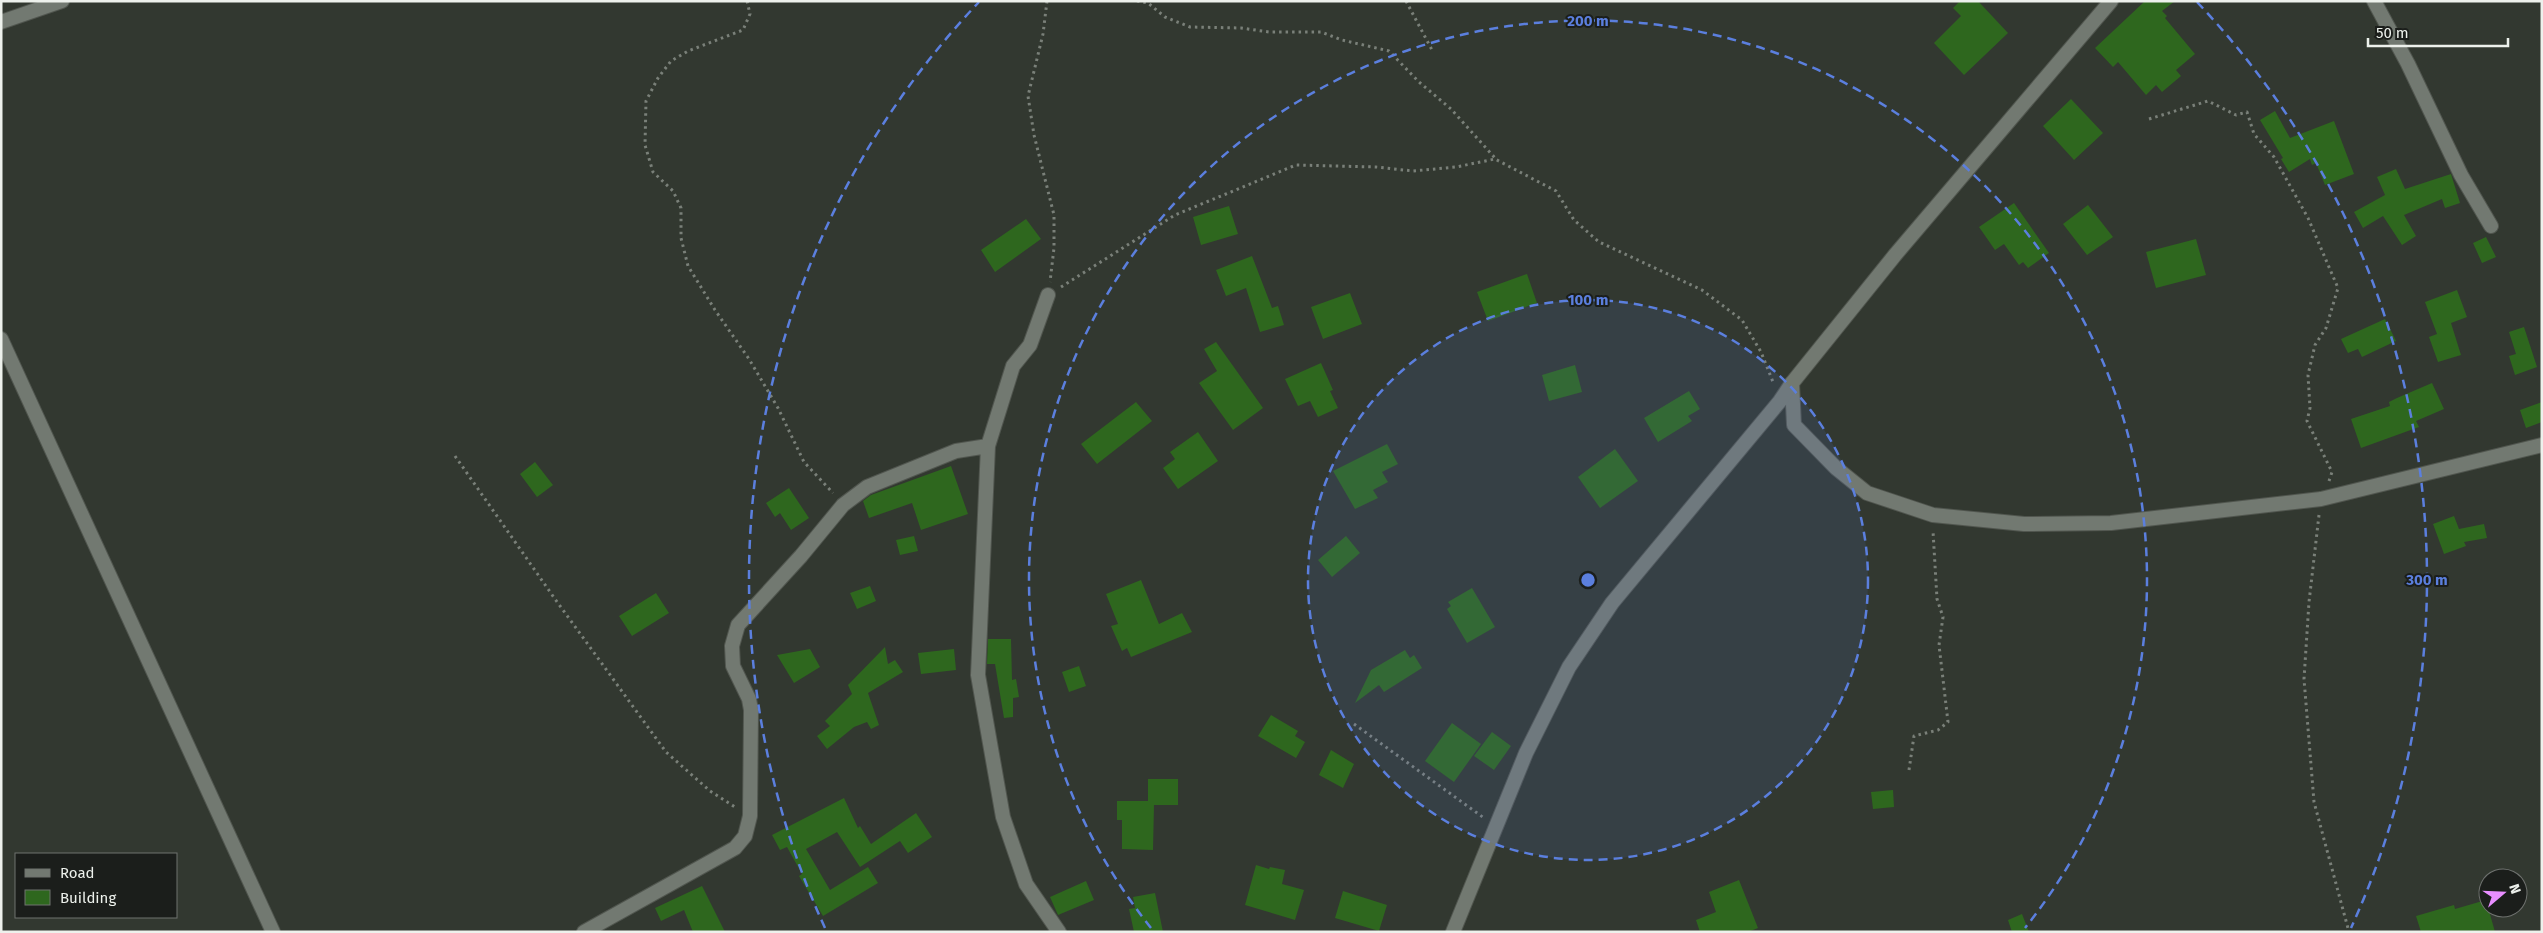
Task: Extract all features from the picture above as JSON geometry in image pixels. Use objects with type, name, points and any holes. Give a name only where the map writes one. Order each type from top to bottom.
[{"type":"street","points":[[1,22],[62,1]]},
{"type":"street","points":[[1453,932],[1526,753],[1569,667],[1612,602],[1780,401],[1792,382],[1895,255],[2111,1]]},
{"type":"street","points":[[2374,1],[2408,64],[2461,175],[2491,226]]},
{"type":"street","points":[[1048,295],[1030,345],[1013,366],[988,446],[978,675],[1003,817],[1026,884],[1059,932]]},
{"type":"street","points":[[1,340],[273,932]]},
{"type":"street","points":[[1792,382],[1794,425],[1836,468],[1867,493],[1933,515],[2024,524],[2110,523],[2321,499],[2542,445]]},
{"type":"street","points":[[584,932],[735,848],[745,836],[750,816],[751,710],[749,698],[734,666],[732,646],[738,625],[801,556],[843,505],[866,487],[956,451],[988,446]]},
{"type":"path","points":[[747,1],[750,14],[743,30],[688,51],[671,61],[658,78],[646,101],[645,145],[653,172],[673,191],[681,208],[681,238],[688,266],[715,310],[749,359],[778,408],[804,462],[843,505]]},
{"type":"path","points":[[1047,1],[1043,34],[1028,96],[1034,135],[1054,214],[1054,248],[1048,295]]},
{"type":"path","points":[[1137,1],[1148,3],[1165,17],[1190,27],[1241,28],[1269,32],[1321,32],[1342,40],[1389,51],[1419,82],[1451,109],[1495,159],[1556,190],[1574,220],[1599,242],[1702,290],[1742,320],[1761,352],[1780,401]]},
{"type":"path","points":[[1406,1],[1432,50]]},
{"type":"path","points":[[2150,120],[2208,100],[2236,115],[2247,112],[2254,134],[2274,157],[2308,218],[2338,288],[2326,328],[2315,345],[2308,375],[2310,408],[2307,421],[2332,472],[2321,499],[2309,602],[2304,679],[2314,802],[2349,932]]},
{"type":"path","points":[[1048,295],[1175,215],[1296,164],[1376,166],[1413,171],[1456,167],[1495,159]]},
{"type":"path","points":[[455,456],[555,599],[666,752],[710,792],[750,816]]},
{"type":"path","points":[[1908,770],[1914,736],[1938,730],[1948,722],[1939,645],[1943,617],[1937,600],[1932,551],[1933,515]]},
{"type":"path","points":[[1354,724],[1497,827]]},
{"type":"building","points":[[1960,1],[1978,1],[2008,33],[1964,75],[1934,43],[1961,16],[1953,8]]},
{"type":"building","points":[[2145,1],[2175,1],[2162,11],[2167,16],[2165,18],[2195,54],[2176,70],[2181,76],[2162,92],[2156,85],[2146,95],[2118,62],[2113,67],[2095,48]]},
{"type":"building","points":[[2071,99],[2103,133],[2074,160],[2043,126]]},
{"type":"building","points":[[2275,111],[2290,138],[2334,121],[2354,174],[2325,185],[2316,163],[2312,165],[2310,159],[2289,172],[2281,159],[2283,158],[2260,120]]},
{"type":"building","points":[[2396,169],[2405,189],[2451,174],[2460,203],[2445,208],[2442,199],[2404,215],[2416,236],[2402,245],[2383,216],[2363,228],[2354,212],[2385,195],[2377,177]]},
{"type":"building","points":[[2014,203],[2049,253],[2028,268],[2023,262],[2019,265],[2004,244],[1995,250],[1979,227]]},
{"type":"building","points":[[2088,205],[2113,237],[2087,255],[2063,224]]},
{"type":"building","points":[[1229,206],[1238,234],[1201,245],[1193,217]]},
{"type":"building","points":[[1026,219],[1041,239],[995,272],[981,250]]},
{"type":"building","points":[[2486,237],[2496,257],[2482,263],[2473,243]]},
{"type":"building","points":[[2196,239],[2206,275],[2156,288],[2146,252]]},
{"type":"building","points":[[1252,256],[1272,308],[1278,306],[1284,325],[1260,332],[1246,288],[1226,296],[1216,270]]},
{"type":"building","points":[[1527,274],[1537,303],[1488,321],[1477,292]]},
{"type":"building","points":[[2457,290],[2467,317],[2451,323],[2461,355],[2438,362],[2429,337],[2437,334],[2425,302]]},
{"type":"building","points":[[1350,293],[1362,324],[1323,339],[1311,307]]},
{"type":"building","points":[[2385,319],[2396,341],[2362,357],[2358,349],[2348,353],[2341,339]]},
{"type":"building","points":[[2524,327],[2537,367],[2515,375],[2509,356],[2516,354],[2509,332]]},
{"type":"building","points":[[1216,342],[1263,408],[1233,430],[1199,383],[1217,371],[1204,349]]},
{"type":"building","points":[[1321,363],[1333,390],[1330,391],[1338,408],[1318,417],[1310,401],[1298,406],[1285,379]]},
{"type":"building","points":[[1575,365],[1582,392],[1549,401],[1542,375]]},
{"type":"building","points":[[2432,383],[2444,409],[2416,421],[2419,427],[2361,448],[2351,419],[2390,406],[2389,402]]},
{"type":"building","points":[[1689,391],[1700,409],[1688,416],[1692,421],[1658,442],[1644,418]]},
{"type":"building","points":[[1136,402],[1152,421],[1097,464],[1081,444]]},
{"type":"building","points":[[2542,402],[2542,422],[2526,428],[2520,410]]},
{"type":"building","points":[[1198,432],[1218,461],[1178,489],[1163,468],[1175,459],[1170,452]]},
{"type":"building","points":[[1387,444],[1398,464],[1382,472],[1388,482],[1373,490],[1378,498],[1355,509],[1333,471]]},
{"type":"building","points":[[1615,449],[1638,481],[1600,508],[1578,477]]},
{"type":"building","points":[[535,462],[553,485],[537,497],[520,474]]},
{"type":"building","points":[[951,466],[968,514],[921,530],[912,503],[869,518],[863,501],[871,495]]},
{"type":"building","points":[[789,488],[809,518],[791,530],[780,513],[775,517],[766,503]]},
{"type":"building","points":[[2454,516],[2459,529],[2484,524],[2487,538],[2464,542],[2466,546],[2444,554],[2433,524]]},
{"type":"building","points":[[914,536],[918,551],[900,555],[896,540]]},
{"type":"building","points":[[1346,536],[1360,553],[1332,577],[1318,560]]},
{"type":"building","points":[[1141,580],[1159,624],[1182,613],[1192,632],[1131,657],[1127,648],[1122,651],[1111,626],[1118,624],[1106,594]]},
{"type":"building","points":[[870,586],[876,601],[857,609],[850,593]]},
{"type":"building","points":[[1472,588],[1495,627],[1467,643],[1447,609],[1451,606],[1448,602]]},
{"type":"building","points":[[656,593],[669,613],[632,636],[619,616]]},
{"type":"building","points":[[988,639],[1011,639],[1012,680],[1016,679],[1019,697],[1013,698],[1013,717],[1004,718],[995,664],[987,664]]},
{"type":"building","points":[[885,647],[888,664],[895,660],[903,672],[868,693],[879,725],[871,729],[867,722],[854,727],[827,749],[817,736],[830,726],[825,721],[852,694],[848,685]]},
{"type":"building","points":[[810,649],[820,667],[794,683],[777,655]]},
{"type":"building","points":[[954,649],[956,670],[921,674],[918,653]]},
{"type":"building","points":[[1405,650],[1410,658],[1414,655],[1422,668],[1384,692],[1379,685],[1355,703],[1371,670]]},
{"type":"building","points":[[1079,666],[1086,686],[1069,692],[1062,672]]},
{"type":"building","points":[[1271,715],[1298,731],[1295,736],[1305,742],[1296,758],[1258,736]]},
{"type":"building","points":[[1452,723],[1481,744],[1454,782],[1425,761]]},
{"type":"building","points":[[1492,732],[1511,746],[1494,770],[1474,756]]},
{"type":"building","points":[[1331,750],[1354,764],[1343,788],[1319,775]]},
{"type":"building","points":[[1148,779],[1178,779],[1178,805],[1154,805],[1153,850],[1122,849],[1122,820],[1117,820],[1117,801],[1148,801]]},
{"type":"building","points":[[1893,790],[1894,807],[1873,809],[1871,792]]},
{"type":"building","points":[[844,798],[858,828],[860,826],[871,844],[916,813],[932,837],[908,853],[900,841],[860,867],[837,832],[806,849],[830,890],[868,867],[878,883],[823,916],[799,876],[802,874],[787,847],[780,850],[772,835]]},
{"type":"building","points":[[1256,865],[1269,869],[1270,867],[1285,870],[1282,884],[1304,890],[1295,920],[1245,905]]},
{"type":"building","points":[[1739,880],[1758,928],[1748,932],[1700,932],[1696,920],[1716,912],[1709,892]]},
{"type":"building","points":[[1086,881],[1094,900],[1058,915],[1050,897]]},
{"type":"building","points":[[702,886],[725,932],[693,932],[684,910],[661,921],[655,908]]},
{"type":"building","points":[[1343,891],[1387,905],[1379,931],[1335,918]]},
{"type":"building","points":[[1155,893],[1163,932],[1134,932],[1129,909],[1135,908],[1133,897]]},
{"type":"building","points":[[2478,902],[2478,918],[2491,918],[2495,932],[2421,932],[2416,916],[2454,905],[2455,909]]},
{"type":"building","points":[[2022,914],[2029,932],[2012,932],[2008,920]]}]
